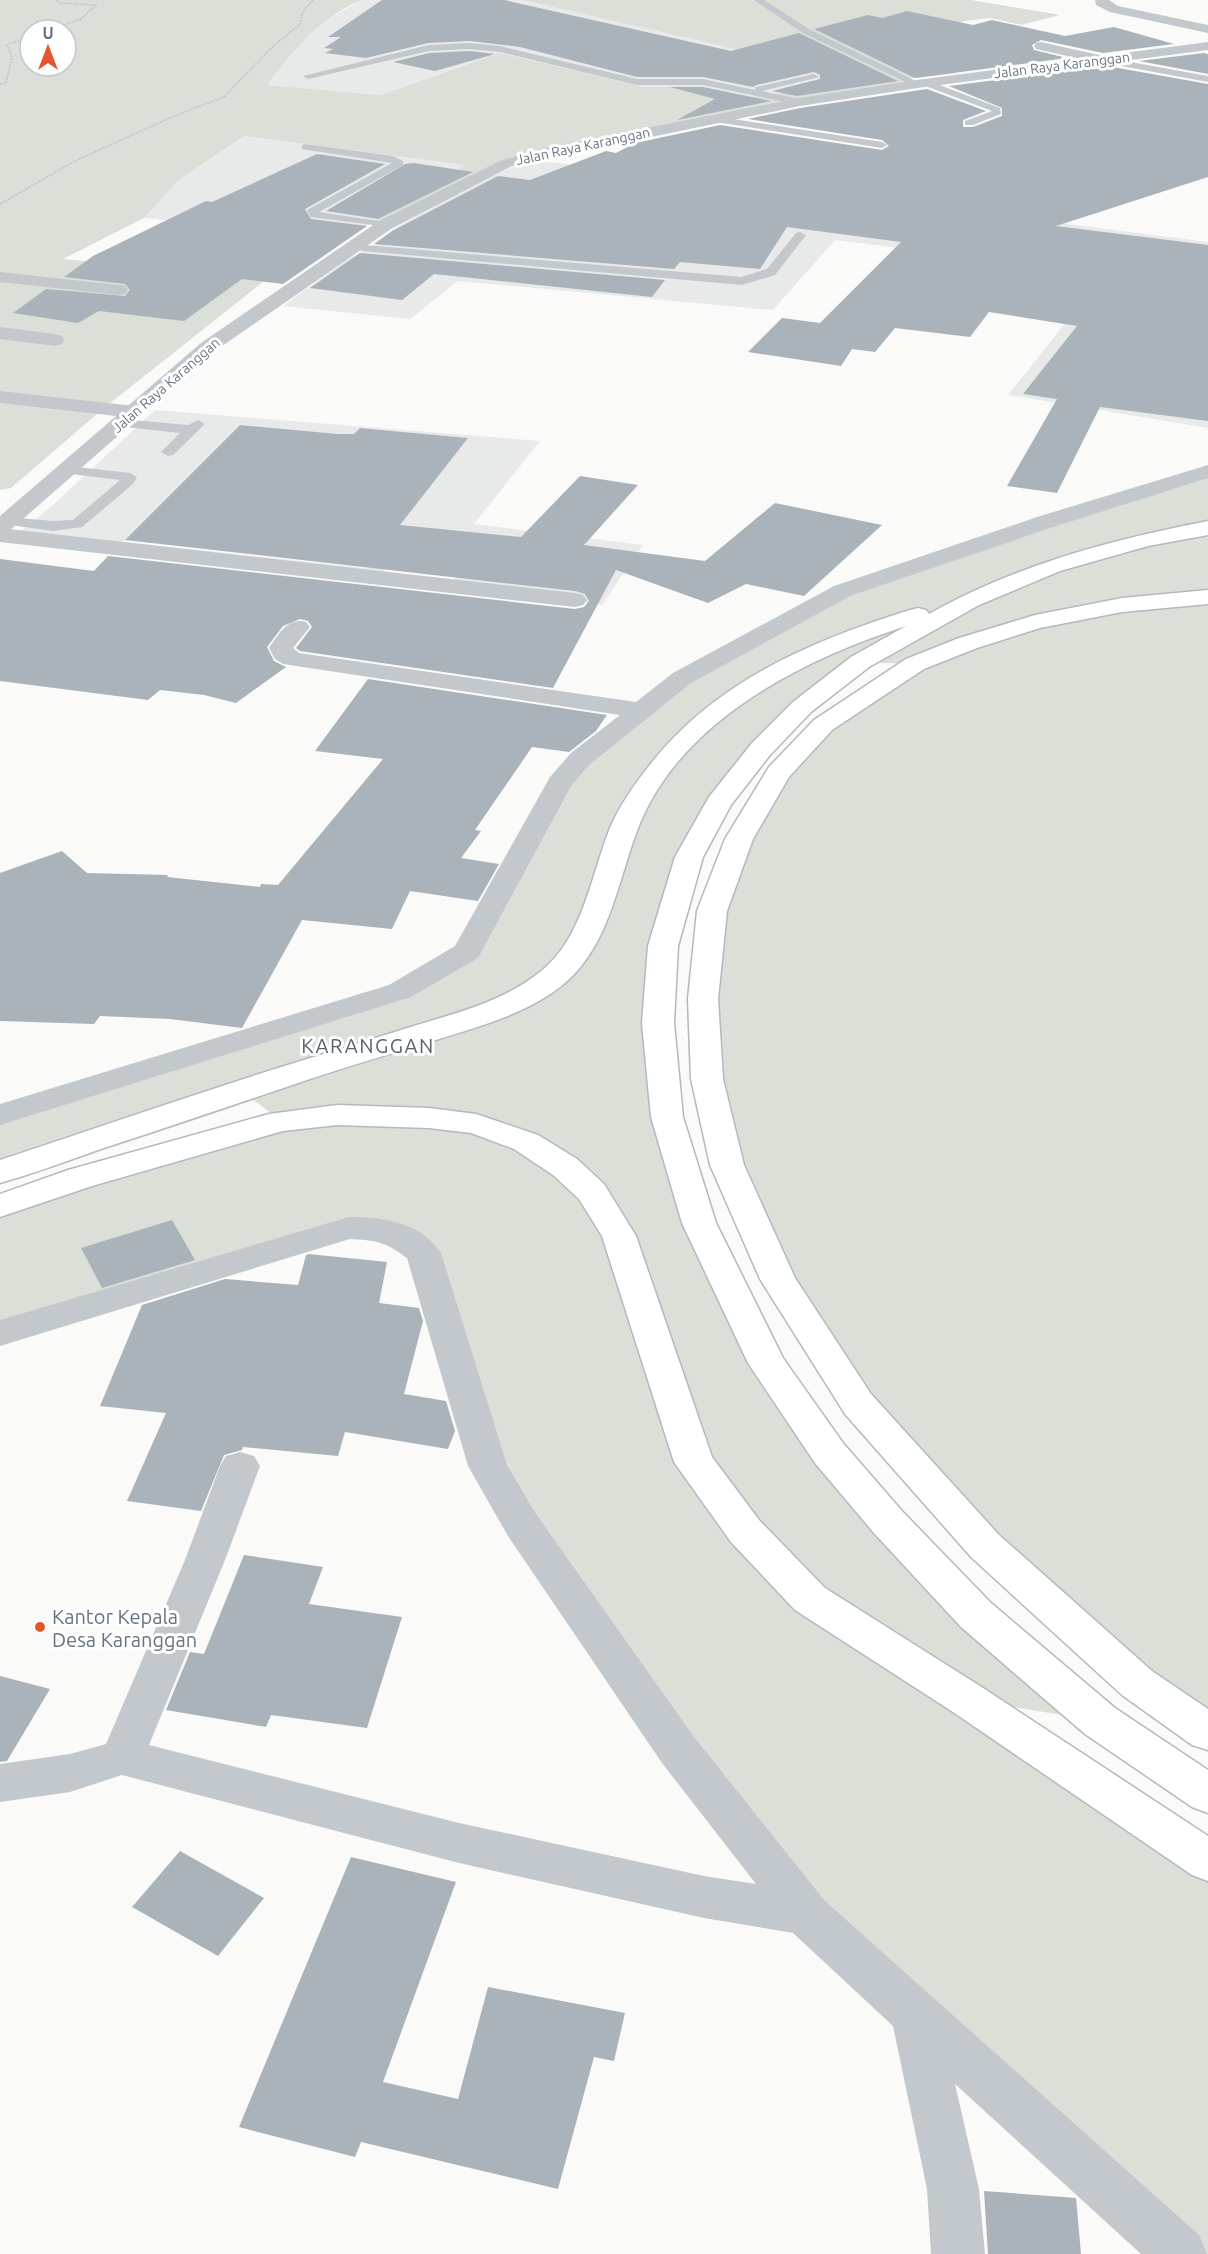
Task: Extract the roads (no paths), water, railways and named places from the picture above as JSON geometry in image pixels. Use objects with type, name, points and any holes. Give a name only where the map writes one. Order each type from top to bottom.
[{"type":"highway","points":[[1208,528],[1145,540],[1052,566],[971,600],[860,662],[802,707],[761,749],[719,803],[689,857],[663,946],[658,1023],[667,1117],[699,1222],[724,1279],[767,1363],[829,1453],[888,1522],[976,1615],[1101,1721],[1208,1794]]},
{"type":"highway","points":[[1208,597],[1122,605],[1035,622],[968,643],[915,664],[823,725],[778,773],[739,839],[712,911],[703,999],[707,1079],[728,1165],[778,1279],[858,1404],[986,1546],[1137,1683],[1208,1732]]},
{"type":"highway","points":[[0,1172],[302,1071],[496,1011],[525,996],[550,979],[573,958],[590,925],[626,823],[654,774],[687,735],[744,689],[807,655],[872,628],[971,600]]},
{"type":"highway","points":[[0,1206],[80,1178],[281,1121],[337,1114],[429,1118],[476,1124],[526,1142],[565,1167],[592,1192],[619,1236],[694,1462],[745,1531],[810,1599],[968,1700],[1208,1861]]},
{"type":"street","points":[[1102,0],[1100,2],[1103,5],[1114,9],[1208,29]]},
{"type":"street","points":[[1041,46],[1103,60]]},
{"type":"street","name":"Jalan Raya Karanggan","points":[[3,528],[208,347],[385,225],[507,163],[555,151],[800,102],[1208,46]]},
{"type":"street","points":[[0,277],[119,290]]},
{"type":"street","points":[[0,333],[55,340]]},
{"type":"street","points":[[0,396],[128,418]]},
{"type":"street","points":[[0,1115],[400,991],[467,952],[559,783],[579,759],[638,710],[682,678],[842,591],[1045,522],[1208,471]]},
{"type":"street","points":[[3,528],[575,600]]},
{"type":"street","points":[[298,627],[281,648],[284,654],[292,658],[638,710]]},
{"type":"street","points":[[0,1333],[349,1228],[384,1228],[408,1240],[423,1253],[488,1466],[522,1525],[678,1750],[808,1916],[915,2016],[1180,2254]]},
{"type":"street","points":[[122,1757],[205,1560],[240,1466]]},
{"type":"street","points":[[0,1783],[70,1773],[122,1757],[459,1843],[704,1897],[786,1910],[808,1916]]},
{"type":"street","points":[[915,2016],[952,2189],[958,2254]]},
{"type":"lane","points":[[758,0],[767,8],[806,31],[855,56],[997,110],[996,114],[969,123]]},
{"type":"lane","points":[[777,0],[824,30],[926,83]]},
{"type":"lane","points":[[308,76],[429,48],[470,46],[500,49],[637,82],[703,82],[800,102]]},
{"type":"lane","points":[[855,56],[874,54]]},
{"type":"lane","points":[[1103,60],[1208,79]]},
{"type":"lane","points":[[752,91],[814,78]]},
{"type":"lane","points":[[713,119],[882,145]]},
{"type":"lane","points":[[306,147],[393,159],[399,163],[313,211],[315,215],[321,217],[385,225]]},
{"type":"lane","points":[[352,247],[742,281],[771,272],[800,235]]},
{"type":"lane","points":[[128,418],[196,425],[168,452]]},
{"type":"lane","points":[[3,528],[77,524],[130,477],[68,470]]},
{"type":"place","name":"Kantor Kepala Desa Karanggan","points":[[40,1627]]},
{"type":"district","name":"KARANGGAN","points":[[368,1045]]}]
